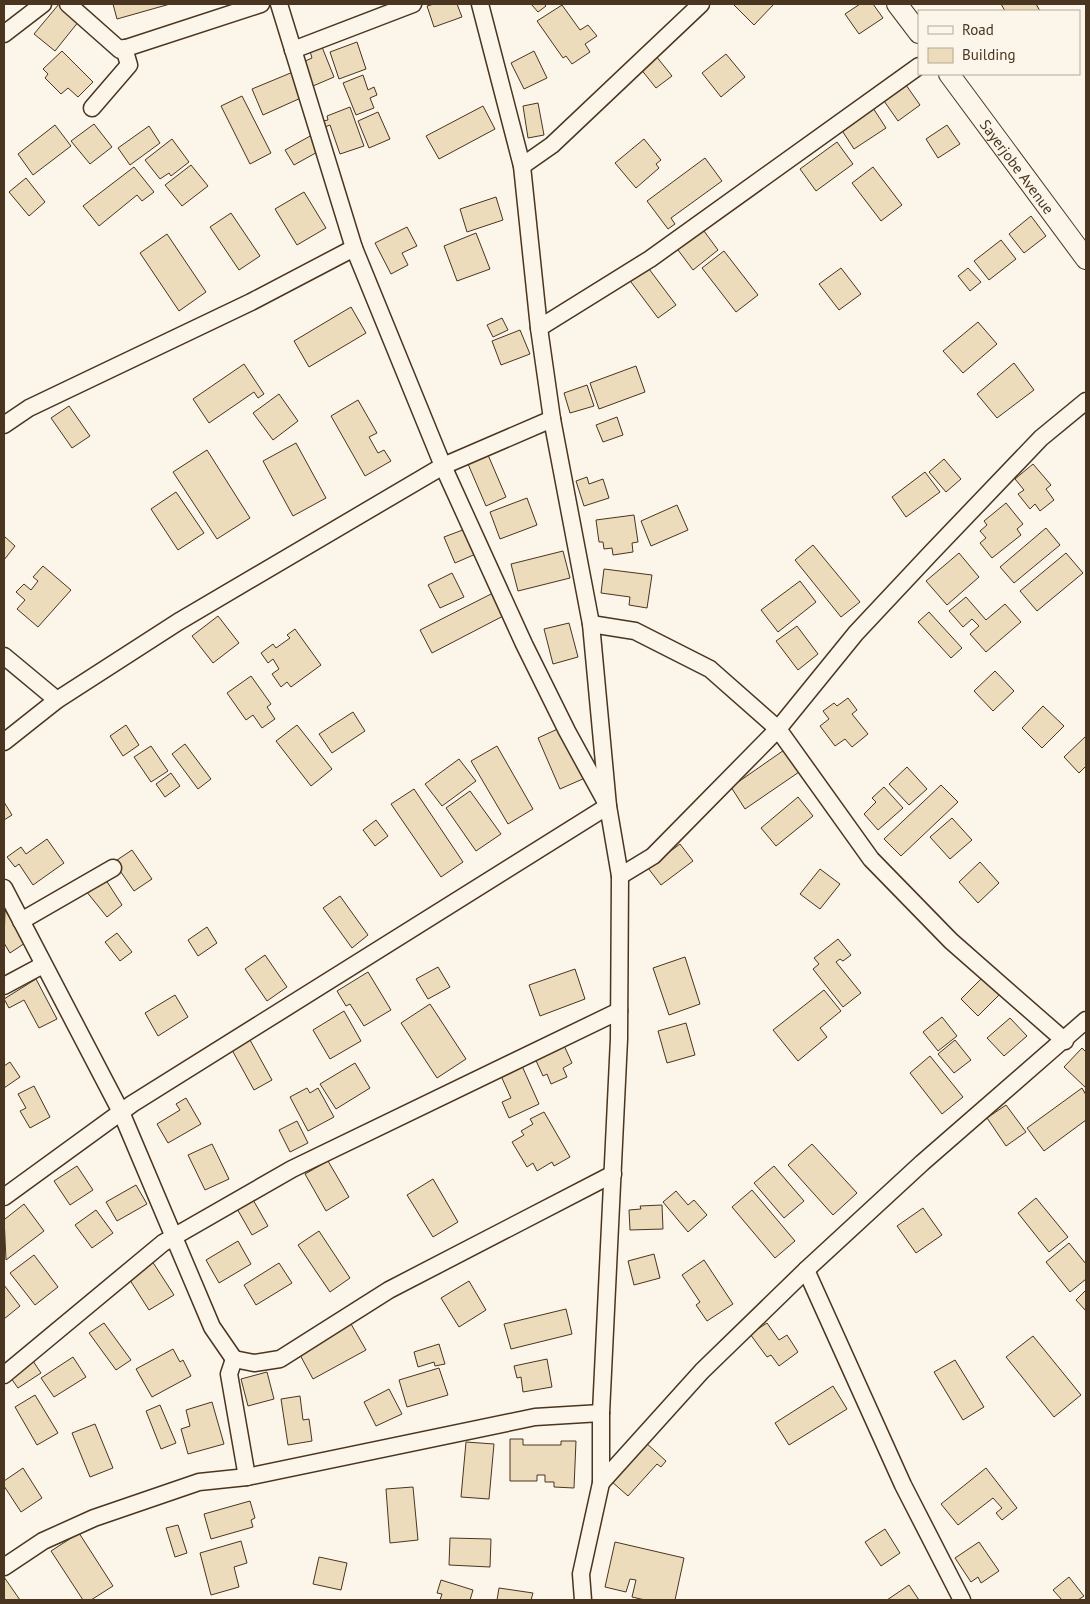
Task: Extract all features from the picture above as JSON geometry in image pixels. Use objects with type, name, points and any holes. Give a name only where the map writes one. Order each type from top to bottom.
[{"type":"street","points":[[4,34],[43,4]]},
{"type":"street","points":[[68,4],[120,50],[261,4]]},
{"type":"street","points":[[279,4],[354,248],[443,466],[524,644],[567,731],[608,806]]},
{"type":"street","points":[[294,50],[413,4]]},
{"type":"street","points":[[480,4],[522,166],[539,328],[552,419],[591,624],[608,806],[620,876],[619,1011],[601,1413],[602,1483],[581,1574],[583,1600]]},
{"type":"street","points":[[522,166],[552,145],[701,4]]},
{"type":"street","points":[[897,4],[918,32]]},
{"type":"street","points":[[92,108],[129,66],[124,48]]},
{"type":"street","points":[[539,328],[650,258],[918,67]]},
{"type":"street","name":"Sayerjobe Avenue","points":[[950,75],[1086,259]]},
{"type":"street","points":[[4,425],[29,408],[250,302],[354,248]]},
{"type":"street","points":[[620,876],[653,856],[778,729],[856,633],[931,553],[1041,438],[1086,401]]},
{"type":"street","points":[[4,742],[57,700],[178,622],[443,466],[552,419]]},
{"type":"street","points":[[591,624],[635,631],[710,669],[778,729],[871,859],[951,941],[1065,1041]]},
{"type":"street","points":[[4,656],[57,700]]},
{"type":"street","points":[[4,1196],[121,1112],[608,806]]},
{"type":"street","points":[[21,921],[113,868]]},
{"type":"street","points":[[4,888],[121,1112],[212,1326],[234,1359],[254,1364],[280,1359],[389,1290],[613,1174]]},
{"type":"street","points":[[4,986],[43,964]]},
{"type":"street","points":[[4,1375],[163,1243],[292,1169],[619,1011]]},
{"type":"street","points":[[602,1483],[702,1371],[806,1270],[922,1164],[1065,1041],[1084,1027]]},
{"type":"street","points":[[806,1270],[904,1485],[962,1600]]},
{"type":"street","points":[[234,1359],[229,1374],[247,1477]]},
{"type":"street","points":[[4,1567],[43,1540],[94,1518],[199,1482],[247,1477],[535,1417],[601,1413]]},
{"type":"building","points":[[59,4],[79,21],[55,51],[34,34]]},
{"type":"building","points":[[113,4],[170,4],[117,19]]},
{"type":"building","points":[[434,4],[457,4],[462,17],[434,27],[427,6]]},
{"type":"building","points":[[531,4],[544,4],[546,6],[538,12]]},
{"type":"building","points":[[733,4],[774,4],[754,25]]},
{"type":"building","points":[[860,4],[873,4],[883,18],[859,34],[845,14]]},
{"type":"building","points":[[1001,4],[1036,4],[1039,10],[1004,10]]},
{"type":"building","points":[[562,5],[580,30],[588,25],[597,36],[585,44],[590,52],[572,64],[566,56],[563,58],[537,21]]},
{"type":"building","points":[[357,42],[366,69],[339,79],[330,52]]},
{"type":"building","points":[[322,47],[334,77],[313,86],[303,62],[312,58],[310,51]]},
{"type":"building","points":[[62,51],[93,82],[78,97],[68,88],[61,94],[45,78],[48,74],[43,69]]},
{"type":"building","points":[[534,51],[547,78],[524,89],[511,63]]},
{"type":"building","points":[[726,54],[745,77],[721,97],[702,73]]},
{"type":"building","points":[[656,56],[672,76],[656,88],[640,68]]},
{"type":"building","points":[[293,72],[303,97],[263,115],[252,89]]},
{"type":"building","points":[[363,75],[368,90],[374,87],[377,95],[370,98],[374,108],[356,115],[343,83]]},
{"type":"building","points":[[906,85],[920,105],[898,121],[884,101]]},
{"type":"building","points":[[242,96],[271,153],[250,164],[221,106]]},
{"type":"building","points":[[538,103],[544,135],[528,138],[523,106]]},
{"type":"building","points":[[483,106],[495,129],[439,159],[426,136]]},
{"type":"building","points":[[350,107],[364,146],[340,154],[330,125],[325,127],[323,121],[328,120],[327,116]]},
{"type":"building","points":[[873,108],[886,128],[854,149],[841,129]]},
{"type":"building","points":[[378,112],[390,139],[369,148],[358,121]]},
{"type":"building","points":[[94,124],[112,147],[90,164],[71,141]]},
{"type":"building","points":[[55,125],[71,146],[33,175],[18,154]]},
{"type":"building","points":[[947,125],[960,144],[938,158],[926,139]]},
{"type":"building","points":[[149,126],[160,143],[130,165],[118,148]]},
{"type":"building","points":[[312,135],[321,150],[294,165],[285,150]]},
{"type":"building","points":[[172,139],[189,162],[171,176],[169,173],[160,179],[145,160]]},
{"type":"building","points":[[644,139],[661,160],[656,164],[659,168],[636,188],[615,163]]},
{"type":"building","points":[[837,142],[853,164],[816,191],[800,169]]},
{"type":"building","points":[[705,158],[722,181],[671,218],[675,224],[668,229],[647,201]]},
{"type":"building","points":[[191,165],[208,186],[182,206],[165,185]]},
{"type":"building","points":[[134,167],[154,192],[142,201],[137,195],[99,226],[83,206]]},
{"type":"building","points":[[873,167],[902,205],[881,221],[852,183]]},
{"type":"building","points":[[26,178],[45,202],[29,216],[9,192]]},
{"type":"building","points":[[304,192],[326,228],[297,245],[275,209]]},
{"type":"building","points":[[496,197],[503,220],[467,232],[460,209]]},
{"type":"building","points":[[231,213],[260,256],[239,270],[210,227]]},
{"type":"building","points":[[1031,216],[1046,236],[1024,253],[1009,234]]},
{"type":"building","points":[[407,227],[417,246],[402,253],[408,265],[391,274],[375,243]]},
{"type":"building","points":[[701,227],[718,250],[693,270],[675,246]]},
{"type":"building","points":[[476,233],[490,269],[457,281],[444,246]]},
{"type":"building","points":[[167,234],[206,292],[179,311],[140,253]]},
{"type":"building","points":[[1001,240],[1016,259],[989,280],[974,261]]},
{"type":"building","points":[[724,251],[758,295],[736,312],[702,268]]},
{"type":"building","points":[[646,265],[676,305],[658,318],[628,278]]},
{"type":"building","points":[[841,268],[861,294],[839,310],[819,284]]},
{"type":"building","points":[[968,268],[981,282],[970,291],[958,276]]},
{"type":"building","points":[[351,307],[366,333],[309,367],[294,341]]},
{"type":"building","points":[[502,318],[508,330],[493,337],[487,325]]},
{"type":"building","points":[[978,322],[997,344],[963,373],[943,351]]},
{"type":"building","points":[[520,330],[530,354],[501,365],[492,341]]},
{"type":"building","points":[[1014,363],[1034,390],[997,418],[977,394]]},
{"type":"building","points":[[244,364],[264,394],[258,398],[254,392],[209,423],[193,399]]},
{"type":"building","points":[[636,366],[645,392],[599,409],[590,383]]},
{"type":"building","points":[[587,385],[594,406],[570,413],[564,393]]},
{"type":"building","points":[[279,394],[298,421],[273,440],[253,413]]},
{"type":"building","points":[[358,400],[377,433],[369,437],[378,453],[384,450],[391,461],[365,476],[331,416]]},
{"type":"building","points":[[69,406],[90,436],[72,448],[51,418]]},
{"type":"building","points":[[617,417],[623,435],[603,442],[596,425]]},
{"type":"building","points":[[296,443],[326,498],[293,516],[263,461]]},
{"type":"building","points":[[207,450],[250,518],[217,539],[173,472]]},
{"type":"building","points":[[488,455],[506,497],[486,506],[468,464]]},
{"type":"building","points":[[944,459],[961,479],[946,492],[929,472]]},
{"type":"building","points":[[1033,464],[1051,485],[1046,489],[1054,500],[1040,511],[1035,504],[1030,509],[1018,494],[1024,490],[1015,479]]},
{"type":"building","points":[[925,472],[940,492],[906,517],[892,497]]},
{"type":"building","points":[[587,477],[589,484],[603,479],[609,498],[584,506],[576,481]]},
{"type":"building","points":[[176,492],[204,533],[178,550],[151,509]]},
{"type":"building","points":[[527,498],[537,525],[500,539],[490,512]]},
{"type":"building","points":[[1006,503],[1023,524],[1017,529],[1021,535],[992,558],[980,543],[986,538],[980,531],[987,525],[984,521]]},
{"type":"building","points":[[677,505],[688,530],[651,546],[641,521]]},
{"type":"building","points":[[634,515],[638,542],[632,543],[633,552],[613,555],[612,548],[604,549],[603,542],[599,542],[596,520]]},
{"type":"building","points":[[468,528],[478,553],[455,563],[444,537]]},
{"type":"building","points":[[1046,528],[1060,545],[1014,583],[1000,567]]},
{"type":"building","points":[[4,536],[15,546],[4,560]]},
{"type":"building","points":[[813,545],[860,602],[841,617],[795,560]]},
{"type":"building","points":[[563,551],[570,578],[518,591],[511,564]]},
{"type":"building","points":[[959,553],[979,577],[947,605],[926,581]]},
{"type":"building","points":[[1066,553],[1083,573],[1037,611],[1020,591]]},
{"type":"building","points":[[43,566],[71,590],[38,627],[17,609],[25,600],[16,592],[24,584],[31,590],[38,581],[33,577]]},
{"type":"building","points":[[604,569],[652,575],[647,608],[629,605],[630,597],[601,593]]},
{"type":"building","points":[[452,573],[464,597],[440,608],[428,585]]},
{"type":"building","points":[[800,581],[816,602],[778,632],[761,610]]},
{"type":"building","points":[[495,592],[507,614],[432,653],[420,630]]},
{"type":"building","points":[[966,597],[986,620],[1005,604],[1021,622],[986,652],[970,634],[979,626],[972,619],[963,627],[949,611]]},
{"type":"building","points":[[929,612],[962,648],[951,658],[918,622]]},
{"type":"building","points":[[218,616],[239,643],[213,663],[192,636]]},
{"type":"building","points":[[569,623],[578,657],[553,664],[544,629]]},
{"type":"building","points":[[797,626],[818,654],[798,670],[776,641]]},
{"type":"building","points":[[295,629],[321,665],[291,687],[287,682],[281,687],[272,674],[279,669],[273,659],[268,663],[261,653],[273,644],[276,648],[290,638],[287,635]]},
{"type":"building","points":[[995,671],[1014,691],[993,711],[974,691]]},
{"type":"building","points":[[251,676],[271,704],[267,707],[275,719],[262,728],[253,715],[246,720],[227,693]]},
{"type":"building","points":[[848,698],[857,710],[852,714],[868,734],[852,747],[845,739],[835,746],[820,726],[829,719],[823,711],[834,703],[837,706]]},
{"type":"building","points":[[1043,706],[1064,726],[1042,748],[1022,728]]},
{"type":"building","points":[[353,712],[365,731],[332,753],[319,734]]},
{"type":"building","points":[[126,725],[139,745],[123,756],[110,736]]},
{"type":"building","points":[[297,725],[332,769],[311,786],[276,741]]},
{"type":"building","points":[[562,727],[585,778],[560,789],[538,738]]},
{"type":"building","points":[[1086,736],[1086,766],[1079,773],[1064,757]]},
{"type":"building","points":[[185,744],[211,779],[198,789],[172,754]]},
{"type":"building","points":[[151,746],[168,771],[151,782],[134,757]]},
{"type":"building","points":[[497,746],[533,809],[508,824],[471,761]]},
{"type":"building","points":[[787,748],[802,770],[745,809],[731,787]]},
{"type":"building","points":[[459,759],[476,781],[442,806],[425,784]]},
{"type":"building","points":[[907,767],[927,789],[909,805],[889,784]]},
{"type":"building","points":[[171,773],[180,786],[165,797],[156,784]]},
{"type":"building","points":[[941,785],[958,802],[901,856],[884,839]]},
{"type":"building","points":[[884,787],[903,808],[878,830],[864,814],[876,802],[872,798]]},
{"type":"building","points":[[414,789],[463,862],[441,877],[391,804]]},
{"type":"building","points":[[470,791],[501,834],[476,851],[446,808]]},
{"type":"building","points":[[798,797],[813,816],[776,846],[761,828]]},
{"type":"building","points":[[4,802],[12,815],[4,820]]},
{"type":"building","points":[[952,818],[972,840],[950,859],[930,837]]},
{"type":"building","points":[[376,820],[388,836],[375,846],[363,830]]},
{"type":"building","points":[[47,839],[64,863],[33,885],[19,864],[15,867],[7,857],[21,847],[26,854]]},
{"type":"building","points":[[680,844],[693,861],[661,885],[648,868]]},
{"type":"building","points":[[132,850],[152,879],[134,891],[114,862]]},
{"type":"building","points":[[980,862],[999,883],[978,903],[959,882]]},
{"type":"building","points":[[820,869],[840,884],[820,909],[800,894]]},
{"type":"building","points":[[104,877],[122,905],[107,917],[86,891]]},
{"type":"building","points":[[340,896],[368,935],[352,948],[323,908]]},
{"type":"building","points":[[5,910],[25,943],[10,953],[4,943]]},
{"type":"building","points":[[207,927],[217,943],[198,956],[188,940]]},
{"type":"building","points":[[117,933],[132,952],[120,961],[105,942]]},
{"type":"building","points":[[838,939],[851,955],[843,961],[840,959],[836,962],[861,993],[843,1007],[813,969],[819,964],[814,958]]},
{"type":"building","points":[[265,955],[287,987],[267,1001],[245,969]]},
{"type":"building","points":[[685,957],[700,1004],[669,1015],[653,968]]},
{"type":"building","points":[[438,967],[450,987],[428,999],[416,979]]},
{"type":"building","points":[[575,969],[585,999],[540,1016],[529,985]]},
{"type":"building","points":[[368,972],[391,1010],[364,1026],[350,1004],[346,1006],[337,991]]},
{"type":"building","points":[[984,976],[1001,993],[978,1016],[961,999]]},
{"type":"building","points":[[36,979],[57,1019],[39,1028],[24,1000],[9,1008],[4,999]]},
{"type":"building","points":[[824,990],[841,1011],[820,1028],[827,1037],[798,1061],[773,1030]]},
{"type":"building","points":[[175,995],[188,1017],[158,1036],[145,1013]]},
{"type":"building","points":[[430,1004],[466,1059],[437,1078],[401,1023]]},
{"type":"building","points":[[344,1011],[361,1041],[330,1059],[313,1030]]},
{"type":"building","points":[[942,1017],[957,1036],[938,1051],[923,1032]]},
{"type":"building","points":[[1010,1018],[1027,1036],[1004,1056],[987,1038]]},
{"type":"building","points":[[686,1023],[695,1055],[667,1063],[658,1031]]},
{"type":"building","points":[[250,1040],[272,1080],[254,1090],[232,1050]]},
{"type":"building","points":[[955,1040],[971,1060],[954,1073],[938,1054]]},
{"type":"building","points":[[562,1041],[572,1063],[563,1068],[567,1077],[551,1084],[547,1074],[543,1076],[533,1054]]},
{"type":"building","points":[[1082,1048],[1086,1052],[1086,1088],[1064,1067]]},
{"type":"building","points":[[930,1056],[963,1097],[942,1114],[910,1073]]},
{"type":"building","points":[[10,1062],[20,1077],[4,1088],[4,1066]]},
{"type":"building","points":[[355,1063],[370,1088],[336,1109],[320,1084]]},
{"type":"building","points":[[522,1066],[539,1104],[509,1118],[502,1102],[511,1098],[501,1076]]},
{"type":"building","points":[[34,1086],[50,1117],[30,1128],[20,1111],[26,1108],[18,1094]]},
{"type":"building","points":[[307,1088],[310,1093],[318,1088],[334,1117],[308,1131],[290,1097]]},
{"type":"building","points":[[1082,1088],[1086,1095],[1086,1120],[1044,1151],[1027,1128]]},
{"type":"building","points":[[186,1098],[201,1124],[168,1143],[157,1124],[180,1110],[176,1104]]},
{"type":"building","points":[[1006,1105],[1026,1132],[1006,1146],[987,1118]]},
{"type":"building","points":[[544,1112],[570,1157],[554,1166],[552,1162],[537,1171],[533,1163],[527,1167],[512,1142],[524,1135],[521,1131],[533,1124],[530,1119]]},
{"type":"building","points":[[297,1121],[308,1143],[290,1152],[279,1130]]},
{"type":"building","points":[[212,1144],[229,1179],[205,1190],[188,1155]]},
{"type":"building","points":[[812,1144],[857,1193],[833,1215],[788,1165]]},
{"type":"building","points":[[328,1161],[349,1197],[326,1211],[305,1174]]},
{"type":"building","points":[[77,1166],[93,1190],[70,1205],[54,1181]]},
{"type":"building","points":[[774,1166],[804,1201],[784,1218],[754,1183]]},
{"type":"building","points":[[433,1179],[458,1222],[433,1237],[407,1195]]},
{"type":"building","points":[[136,1185],[147,1204],[117,1221],[106,1202]]},
{"type":"building","points":[[752,1190],[795,1241],[775,1258],[732,1207]]},
{"type":"building","points":[[676,1191],[688,1205],[694,1200],[707,1215],[688,1232],[663,1202]]},
{"type":"building","points":[[252,1198],[268,1226],[252,1235],[236,1207]]},
{"type":"building","points":[[1036,1198],[1068,1237],[1049,1252],[1018,1213]]},
{"type":"building","points":[[24,1204],[44,1231],[6,1260],[4,1217],[5,1219]]},
{"type":"building","points":[[662,1205],[663,1229],[630,1230],[629,1210],[641,1209],[640,1206]]},
{"type":"building","points":[[923,1208],[942,1235],[916,1253],[897,1226]]},
{"type":"building","points":[[96,1210],[113,1233],[92,1248],[75,1225]]},
{"type":"building","points":[[319,1231],[350,1278],[330,1292],[298,1245]]},
{"type":"building","points":[[238,1241],[251,1264],[219,1283],[206,1260]]},
{"type":"building","points":[[1069,1243],[1086,1264],[1086,1279],[1070,1292],[1046,1262]]},
{"type":"building","points":[[654,1254],[660,1278],[634,1285],[628,1261]]},
{"type":"building","points":[[34,1255],[58,1287],[35,1305],[10,1273]]},
{"type":"building","points":[[704,1260],[733,1304],[707,1321],[696,1305],[700,1302],[682,1275]]},
{"type":"building","points":[[152,1261],[174,1295],[149,1310],[128,1277]]},
{"type":"building","points":[[279,1263],[292,1283],[256,1305],[244,1285]]},
{"type":"building","points":[[469,1281],[486,1310],[459,1327],[441,1298]]},
{"type":"building","points":[[4,1285],[20,1306],[4,1319]]},
{"type":"building","points":[[1086,1290],[1086,1311],[1076,1300]]},
{"type":"building","points":[[566,1309],[572,1334],[511,1349],[504,1324]]},
{"type":"building","points":[[104,1323],[131,1360],[116,1370],[89,1333]]},
{"type":"building","points":[[767,1323],[779,1340],[787,1335],[798,1352],[779,1366],[771,1355],[767,1357],[750,1334]]},
{"type":"building","points":[[351,1324],[366,1350],[313,1379],[299,1353]]},
{"type":"building","points":[[1033,1336],[1081,1395],[1054,1417],[1006,1357]]},
{"type":"building","points":[[439,1344],[445,1364],[435,1366],[434,1362],[418,1367],[414,1352]]},
{"type":"building","points":[[173,1349],[180,1362],[183,1360],[191,1376],[152,1397],[136,1369]]},
{"type":"building","points":[[73,1357],[86,1377],[54,1397],[41,1378]]},
{"type":"building","points":[[31,1358],[41,1373],[18,1388],[8,1374]]},
{"type":"building","points":[[547,1359],[552,1387],[523,1392],[521,1377],[517,1378],[514,1366]]},
{"type":"building","points":[[955,1360],[984,1407],[963,1420],[934,1372]]},
{"type":"building","points":[[439,1368],[448,1395],[407,1407],[399,1380]]},
{"type":"building","points":[[267,1372],[274,1399],[248,1406],[241,1379]]},
{"type":"building","points":[[833,1386],[847,1409],[789,1445],[775,1423]]},
{"type":"building","points":[[389,1389],[402,1414],[376,1426],[364,1402]]},
{"type":"building","points":[[35,1395],[58,1433],[37,1445],[15,1407]]},
{"type":"building","points":[[300,1396],[303,1420],[309,1419],[312,1441],[288,1445],[281,1399]]},
{"type":"building","points":[[212,1402],[224,1444],[188,1454],[181,1429],[190,1426],[186,1410]]},
{"type":"building","points":[[160,1405],[176,1443],[161,1449],[146,1411]]},
{"type":"building","points":[[95,1424],[113,1468],[90,1477],[72,1433]]},
{"type":"building","points":[[510,1439],[523,1439],[523,1445],[561,1445],[561,1441],[576,1441],[574,1488],[554,1487],[554,1482],[545,1482],[545,1475],[537,1475],[537,1481],[510,1481]]},
{"type":"building","points":[[466,1442],[494,1444],[489,1499],[461,1497]]},
{"type":"building","points":[[645,1442],[666,1461],[661,1467],[657,1464],[628,1496],[611,1481]]},
{"type":"building","points":[[23,1468],[42,1498],[21,1512],[4,1486],[4,1481]]},
{"type":"building","points":[[986,1468],[1017,1508],[1002,1520],[996,1513],[1002,1508],[993,1498],[958,1525],[941,1504]]},
{"type":"building","points":[[413,1487],[418,1540],[390,1543],[386,1489]]},
{"type":"building","points":[[250,1501],[255,1518],[251,1520],[253,1527],[211,1539],[204,1514]]},
{"type":"building","points":[[178,1525],[187,1553],[175,1557],[166,1528]]},
{"type":"building","points":[[885,1529],[900,1553],[881,1566],[865,1542]]},
{"type":"building","points":[[79,1533],[113,1586],[91,1600],[83,1600],[51,1551]]},
{"type":"building","points":[[450,1538],[491,1539],[490,1567],[449,1565]]},
{"type":"building","points":[[241,1541],[247,1563],[234,1567],[239,1587],[211,1595],[200,1553]]},
{"type":"building","points":[[615,1542],[684,1558],[675,1600],[645,1600],[632,1597],[636,1580],[630,1579],[626,1592],[605,1587]]},
{"type":"building","points":[[979,1542],[999,1571],[981,1583],[978,1577],[971,1582],[955,1558]]},
{"type":"building","points":[[319,1557],[347,1563],[341,1590],[313,1584]]},
{"type":"building","points":[[4,1577],[20,1600],[4,1600]]},
{"type":"building","points":[[1069,1577],[1084,1596],[1078,1600],[1062,1600],[1053,1590]]},
{"type":"building","points":[[441,1580],[473,1590],[470,1600],[440,1600],[442,1594],[437,1593]]},
{"type":"building","points":[[909,1585],[919,1600],[887,1600]]},
{"type":"building","points":[[499,1588],[533,1593],[531,1600],[497,1600]]}]
